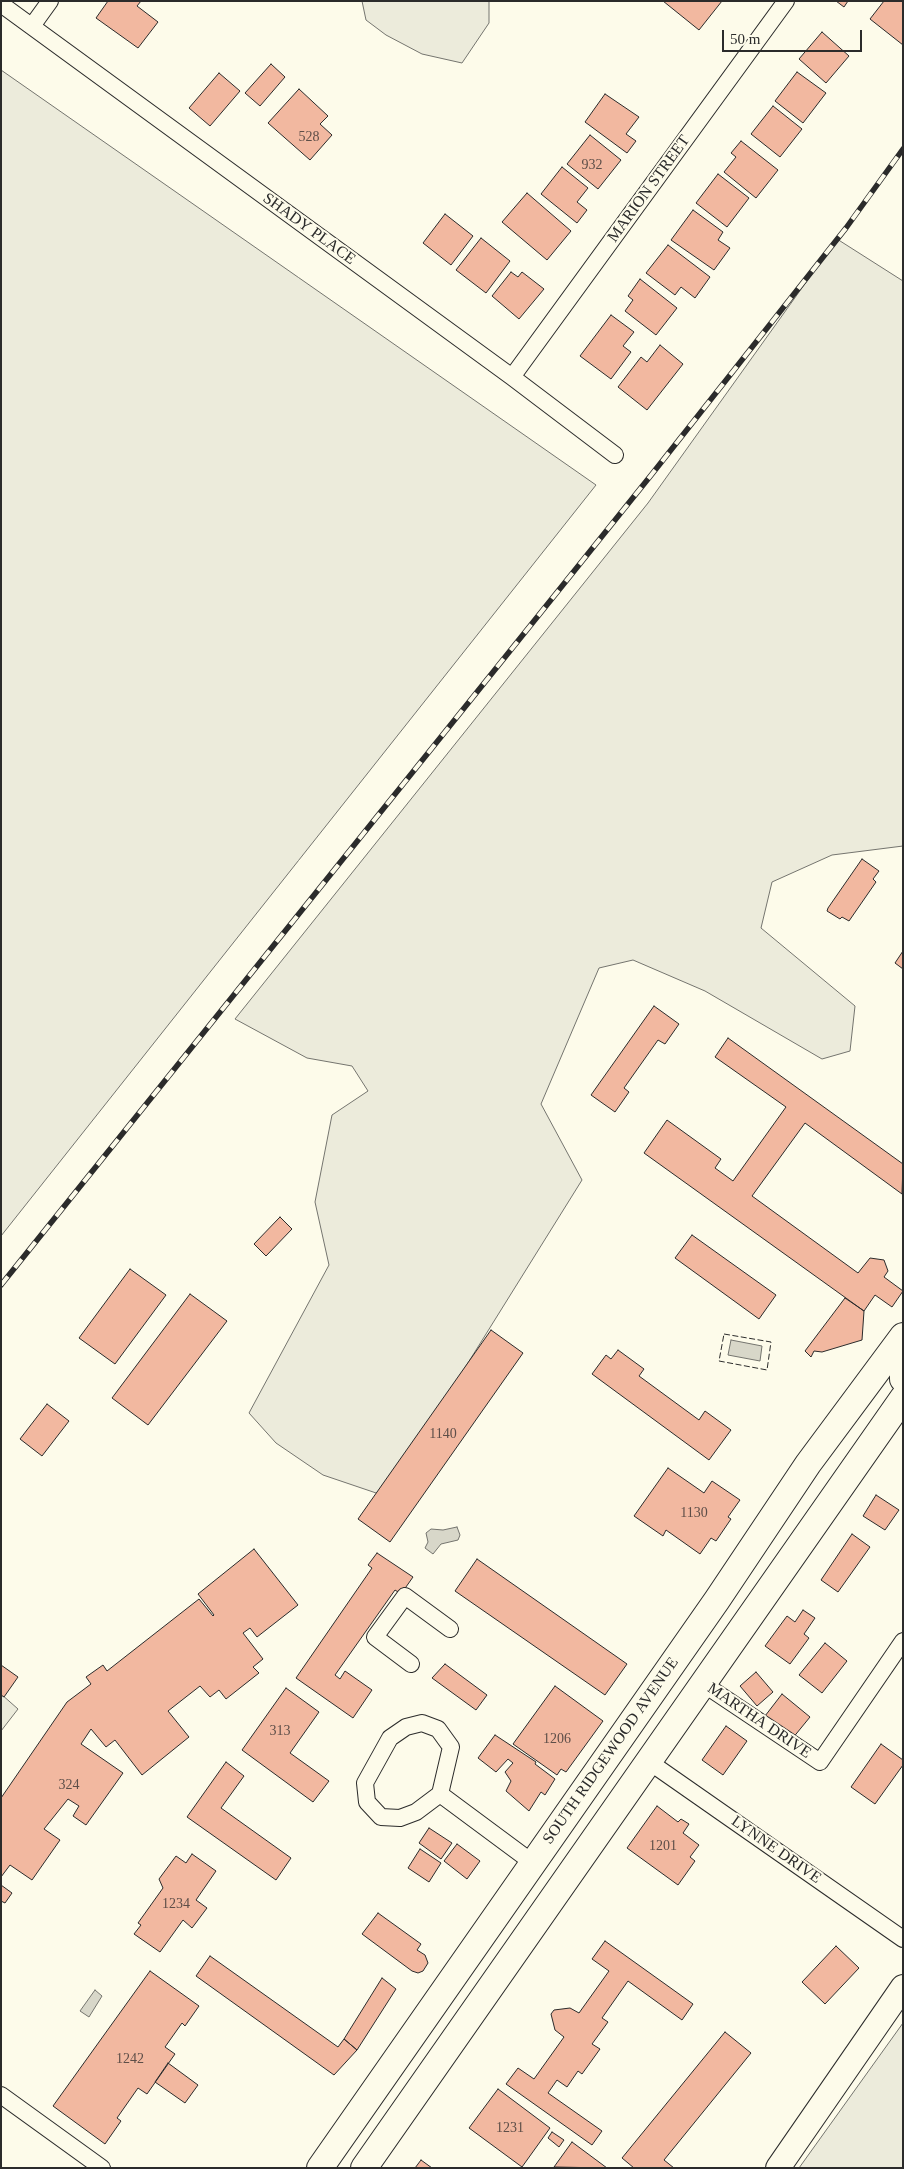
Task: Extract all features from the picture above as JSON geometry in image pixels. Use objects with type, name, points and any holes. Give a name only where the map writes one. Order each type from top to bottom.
[{"type":"main road","name":"SOUTH RIDGEWOOD AVENUE","points":[[320,2168],[808,1464],[891,1368],[903,1336]]},
{"type":"main road","points":[[871,1443],[884,1388],[884,1377],[891,1368],[903,1378]]},
{"type":"main road","points":[[364,2168],[903,1398]]},
{"type":"street","points":[[32,26],[50,1]]},
{"type":"street","name":"MARION STREET","points":[[512,377],[786,1]]},
{"type":"street","name":"SHADY PLACE","points":[[1,4],[512,377],[614,455]]},
{"type":"street","points":[[411,1664],[375,1637],[405,1596],[450,1629]]},
{"type":"street","name":"MARTHA DRIVE","points":[[702,1683],[820,1762],[903,1641]]},
{"type":"street","points":[[422,1723],[438,1729],[451,1747],[440,1794],[416,1812],[400,1818],[381,1817],[367,1802],[365,1783],[390,1738],[406,1727],[422,1723]]},
{"type":"street","name":"LYNNE DRIVE","points":[[648,1761],[903,1939]]},
{"type":"street","points":[[440,1794],[532,1863]]},
{"type":"street","points":[[778,2168],[873,2028],[903,1988]]},
{"type":"street","points":[[1,2094],[102,2168]]},
{"type":"shaded area","points":[[362,1],[489,1],[489,23],[462,63],[422,54],[386,35],[366,20]]},
{"type":"shaded area","points":[[1,70],[596,485],[1,1236]]},
{"type":"shaded area","points":[[837,239],[903,281],[903,846],[832,855],[772,882],[761,928],[855,1006],[850,1051],[822,1059],[705,991],[633,960],[599,968],[541,1104],[582,1180],[385,1496],[323,1475],[276,1443],[249,1413],[329,1265],[315,1202],[332,1115],[368,1091],[352,1066],[307,1058],[235,1019],[648,503]]},
{"type":"shaded area","points":[[731,1340],[762,1346],[760,1361],[728,1355]]},
{"type":"shaded area","points":[[457,1527],[460,1535],[458,1540],[441,1544],[433,1554],[425,1548],[428,1542],[426,1533],[431,1529],[443,1530]]},
{"type":"shaded area","points":[[1,1694],[18,1709],[1,1731]]},
{"type":"shaded area","points":[[95,1990],[102,1996],[89,2017],[80,2011]]},
{"type":"shaded area","points":[[903,2023],[903,2168],[799,2168]]},
{"type":"building","points":[[108,1],[141,1],[137,6],[158,22],[138,48],[96,18]]},
{"type":"building","points":[[663,1],[722,1],[699,30]]},
{"type":"building","points":[[836,1],[848,1],[844,7]]},
{"type":"building","points":[[884,1],[903,1],[903,45],[870,19]]},
{"type":"building","points":[[822,32],[849,56],[826,83],[799,59]]},
{"type":"building","points":[[271,64],[285,77],[260,106],[245,93]]},
{"type":"building","points":[[797,72],[826,93],[803,123],[775,101]]},
{"type":"building","points":[[219,73],[240,91],[210,126],[189,108]]},
{"type":"building","points":[[299,89],[328,116],[320,124],[332,135],[310,160],[268,123]]},
{"type":"building","points":[[605,94],[639,117],[626,134],[636,141],[627,153],[585,122]]},
{"type":"building","points":[[773,106],[802,129],[780,157],[751,134]]},
{"type":"building","points":[[590,135],[621,160],[598,189],[567,164]]},
{"type":"building","points":[[741,141],[778,170],[756,198],[724,172],[736,157],[731,153]]},
{"type":"building","points":[[562,167],[588,188],[577,202],[587,210],[577,223],[541,194]]},
{"type":"building","points":[[718,174],[749,198],[727,227],[696,203]]},
{"type":"building","points":[[527,193],[571,231],[547,260],[502,222]]},
{"type":"building","points":[[693,210],[723,232],[718,240],[730,248],[714,270],[671,240]]},
{"type":"building","points":[[445,214],[473,236],[451,265],[423,243]]},
{"type":"building","points":[[481,238],[510,261],[486,293],[456,270]]},
{"type":"building","points":[[668,245],[710,277],[695,298],[681,287],[675,295],[646,273]]},
{"type":"building","points":[[511,272],[518,277],[522,272],[544,289],[519,319],[492,296]]},
{"type":"building","points":[[640,279],[677,308],[656,335],[625,311],[633,300],[628,296]]},
{"type":"building","points":[[611,315],[634,332],[623,346],[631,352],[611,379],[580,356]]},
{"type":"building","points":[[660,345],[683,364],[647,410],[618,387],[641,357],[647,362]]},
{"type":"building","points":[[862,859],[879,871],[873,879],[876,882],[849,921],[842,917],[840,919],[827,911],[828,908]]},
{"type":"building","points":[[903,951],[903,969],[895,963]]},
{"type":"building","points":[[654,1006],[679,1024],[665,1044],[658,1040],[624,1088],[629,1092],[615,1112],[591,1095]]},
{"type":"building","points":[[728,1038],[903,1164],[902,1194],[805,1123],[752,1196],[858,1273],[870,1258],[884,1260],[888,1271],[884,1277],[903,1291],[892,1307],[875,1295],[864,1311],[644,1153],[667,1120],[721,1159],[715,1168],[733,1181],[786,1107],[715,1057]]},
{"type":"building","points":[[280,1217],[292,1229],[266,1256],[254,1244]]},
{"type":"building","points":[[692,1235],[776,1295],[759,1319],[675,1258]]},
{"type":"building","points":[[130,1269],[166,1295],[115,1364],[79,1338]]},
{"type":"building","points":[[190,1294],[227,1321],[148,1425],[112,1398]]},
{"type":"building","points":[[845,1298],[864,1311],[862,1340],[822,1352],[814,1351],[811,1357],[805,1351]]},
{"type":"building","points":[[491,1330],[523,1353],[390,1542],[358,1519]]},
{"type":"building","points":[[618,1350],[644,1369],[639,1376],[699,1420],[705,1411],[731,1430],[709,1460],[592,1374],[606,1355],[611,1359]]},
{"type":"building","points":[[47,1404],[69,1421],[42,1456],[20,1439]]},
{"type":"building","points":[[668,1468],[704,1493],[712,1481],[740,1500],[728,1517],[731,1519],[716,1541],[711,1538],[700,1554],[666,1530],[663,1536],[634,1516]]},
{"type":"building","points":[[876,1495],[899,1510],[885,1530],[863,1516]]},
{"type":"building","points":[[852,1534],[870,1547],[838,1592],[821,1580]]},
{"type":"building","points":[[254,1549],[298,1605],[257,1637],[250,1628],[243,1633],[263,1659],[253,1667],[259,1673],[226,1699],[219,1690],[210,1697],[200,1686],[168,1711],[189,1737],[142,1775],[115,1740],[106,1747],[91,1729],[81,1744],[123,1773],[86,1825],[73,1816],[79,1806],[68,1799],[44,1829],[60,1840],[32,1880],[10,1865],[1,1877],[1,1798],[67,1702],[91,1684],[86,1677],[103,1665],[107,1671],[199,1599],[213,1616],[198,1594]]},
{"type":"building","points":[[377,1553],[413,1577],[401,1594],[395,1590],[335,1675],[340,1679],[345,1671],[372,1690],[353,1718],[296,1678],[372,1568],[368,1565]]},
{"type":"building","points":[[477,1559],[627,1664],[605,1695],[455,1591]]},
{"type":"building","points":[[803,1610],[815,1618],[804,1634],[809,1638],[790,1664],[765,1646],[787,1616],[795,1622]]},
{"type":"building","points":[[825,1643],[847,1661],[822,1693],[799,1675]]},
{"type":"building","points":[[445,1664],[487,1695],[476,1710],[432,1678]]},
{"type":"building","points":[[1,1665],[18,1677],[4,1697],[1,1695]]},
{"type":"building","points":[[756,1672],[773,1692],[757,1706],[740,1686]]},
{"type":"building","points":[[555,1686],[603,1721],[566,1772],[561,1769],[557,1775],[513,1744]]},
{"type":"building","points":[[286,1688],[319,1712],[290,1753],[329,1781],[313,1802],[242,1750]]},
{"type":"building","points":[[782,1694],[810,1717],[792,1739],[765,1716]]},
{"type":"building","points":[[726,1726],[747,1741],[723,1775],[702,1760]]},
{"type":"building","points":[[495,1735],[536,1762],[535,1764],[555,1779],[545,1795],[541,1792],[529,1811],[506,1791],[511,1781],[505,1772],[513,1763],[508,1759],[496,1772],[478,1758]]},
{"type":"building","points":[[881,1744],[903,1760],[903,1765],[875,1804],[851,1787]]},
{"type":"building","points":[[226,1762],[244,1776],[221,1808],[291,1858],[276,1880],[187,1817]]},
{"type":"building","points":[[657,1806],[678,1822],[681,1819],[689,1824],[683,1833],[699,1845],[690,1857],[695,1861],[678,1885],[627,1848]]},
{"type":"building","points":[[429,1828],[452,1843],[441,1859],[419,1843]]},
{"type":"building","points":[[457,1844],[480,1861],[467,1879],[444,1861]]},
{"type":"building","points":[[420,1849],[441,1863],[429,1882],[408,1868]]},
{"type":"building","points":[[192,1854],[216,1871],[196,1900],[207,1908],[192,1928],[183,1920],[160,1952],[134,1934],[141,1925],[138,1923],[163,1888],[159,1879],[176,1856],[186,1863]]},
{"type":"building","points":[[1,1885],[12,1893],[5,1903],[1,1901]]},
{"type":"building","points":[[378,1913],[421,1944],[417,1950],[425,1955],[428,1963],[423,1971],[418,1973],[412,1971],[362,1934]]},
{"type":"building","points":[[605,1941],[693,2004],[682,2020],[628,1981],[602,2018],[608,2022],[592,2044],[600,2049],[582,2074],[578,2071],[567,2087],[557,2080],[548,2093],[602,2131],[592,2145],[506,2084],[518,2068],[534,2079],[564,2037],[555,2030],[551,2014],[554,2010],[570,2008],[579,2013],[609,1971],[592,1959]]},
{"type":"building","points":[[836,1946],[859,1968],[825,2004],[802,1982]]},
{"type":"building","points":[[210,1956],[338,2047],[344,2039],[357,2050],[334,2075],[196,1976]]},
{"type":"building","points":[[150,1971],[199,2006],[185,2026],[182,2023],[165,2047],[175,2054],[147,2094],[138,2088],[117,2118],[121,2121],[105,2144],[53,2106]]},
{"type":"building","points":[[382,1978],[396,1989],[357,2050],[344,2039]]},
{"type":"building","points":[[725,2032],[751,2053],[664,2160],[674,2168],[634,2168],[622,2158]]},
{"type":"building","points":[[168,2063],[198,2085],[185,2103],[155,2082]]},
{"type":"building","points":[[498,2089],[550,2128],[522,2167],[469,2128]]},
{"type":"building","points":[[552,2132],[564,2140],[559,2147],[548,2138]]},
{"type":"building","points":[[572,2142],[607,2168],[554,2167]]},
{"type":"building","points":[[421,2160],[432,2168],[415,2168]]},
{"type":"railway","points":[[1,1285],[652,474],[846,228],[903,149]]},
{"type":"fence","points":[[724,1334],[771,1342],[767,1370],[719,1361],[724,1334]]}]
